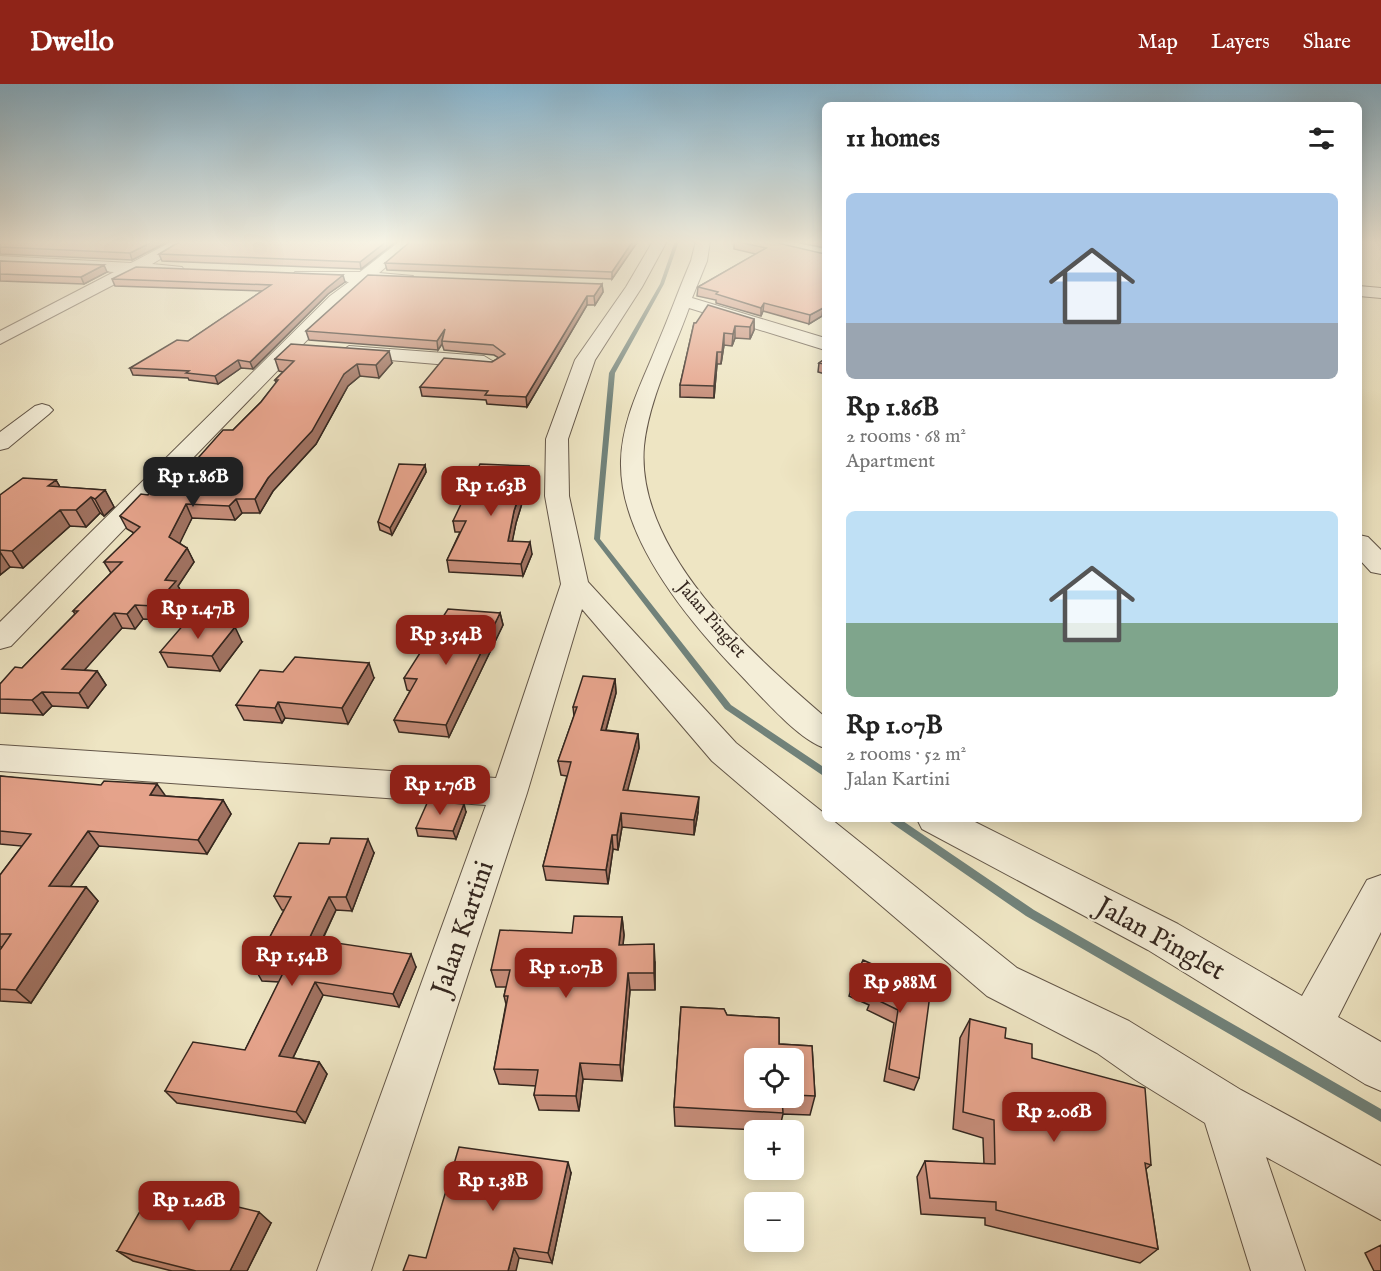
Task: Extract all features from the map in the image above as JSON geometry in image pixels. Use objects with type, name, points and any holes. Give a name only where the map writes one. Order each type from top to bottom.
[{"type":"street","points":[[0,338],[80,296]]},
{"type":"street","points":[[0,639],[341,296]]},
{"type":"street","points":[[619,296],[585,360],[557,439],[557,496],[575,584],[724,752],[1002,982],[1113,1037],[1150,1063],[1224,1107],[1381,1194]]},
{"type":"street","name":"Jalan Pinglet","points":[[685,296],[638,411],[632,463],[635,498],[661,556],[697,608],[790,706],[822,733]]},
{"type":"street","points":[[683,302],[822,343]]},
{"type":"street","points":[[291,347],[494,363]]},
{"type":"street","points":[[0,443],[42,410]]},
{"type":"street","points":[[1362,546],[1381,566]]},
{"type":"street","name":"Jalan Kartini","points":[[344,1271],[509,794],[575,584]]},
{"type":"street","points":[[0,758],[509,794]]},
{"type":"street","name":"Jalan Pinglet","points":[[941,822],[1163,937],[1381,1068]]},
{"type":"street","points":[[1311,1024],[1381,892]]},
{"type":"street","points":[[1224,1107],[1278,1271]]},
{"type":"building","points":[[254,296],[318,296],[250,362],[238,360],[215,376],[186,373],[189,371],[130,368],[177,340],[188,341]]},
{"type":"building","points":[[344,296],[587,296],[526,397],[485,395],[488,391],[420,387],[444,358],[492,362],[505,354],[493,345],[442,341],[445,329],[437,341],[306,331]]},
{"type":"building","points":[[724,296],[822,296],[822,309],[810,315],[764,303],[761,308]]},
{"type":"building","points":[[708,305],[754,319],[750,327],[735,326],[733,334],[724,333],[722,352],[717,352],[714,386],[680,385],[694,323]]},
{"type":"building","points":[[291,344],[389,351],[376,365],[357,364],[344,374],[312,431],[268,478],[255,499],[236,499],[229,506],[186,504],[169,537],[187,548],[165,580],[176,581],[154,606],[135,605],[127,614],[114,613],[62,669],[97,671],[79,693],[42,692],[32,700],[0,699],[0,684],[15,667],[22,668],[78,611],[73,611],[122,562],[104,562],[140,527],[120,516],[141,494],[148,495],[160,476],[182,476],[223,430],[233,430],[261,402],[278,380],[275,380],[294,361],[275,359]]},
{"type":"building","points":[[399,464],[425,465],[390,528],[378,522]]},
{"type":"building","points":[[480,464],[529,466],[514,511],[508,541],[530,542],[521,564],[447,560],[466,521],[453,521]]},
{"type":"building","points":[[23,478],[56,480],[48,486],[105,490],[95,499],[91,497],[76,510],[60,510],[12,551],[0,550],[0,495]]},
{"type":"building","points":[[448,609],[500,613],[446,725],[394,720],[417,679],[404,678]]},
{"type":"building","points":[[185,623],[235,627],[212,656],[160,652]]},
{"type":"building","points":[[295,657],[369,663],[342,708],[278,702],[275,708],[236,705],[260,670],[283,672]]},
{"type":"building","points":[[583,676],[615,679],[601,730],[638,734],[623,790],[699,797],[694,820],[621,813],[617,835],[612,835],[606,870],[543,866],[571,762],[558,761],[577,707],[573,707]]},
{"type":"building","points":[[0,776],[101,785],[104,781],[157,784],[150,795],[223,800],[198,840],[88,831],[49,886],[86,887],[16,990],[0,989],[0,950],[11,934],[0,934],[0,875],[31,834],[0,831]]},
{"type":"building","points":[[428,801],[464,804],[453,831],[416,828]]},
{"type":"building","points":[[331,838],[368,839],[346,897],[329,897],[309,939],[411,954],[393,994],[315,982],[279,1056],[319,1062],[296,1112],[165,1091],[193,1042],[245,1050],[284,971],[254,967],[291,897],[274,896],[299,843],[329,844]]},
{"type":"building","points":[[574,916],[622,917],[619,945],[654,944],[654,973],[628,973],[620,1065],[580,1063],[576,1096],[534,1095],[538,1070],[494,1069],[508,996],[504,996],[510,970],[491,970],[500,930],[572,933]]},
{"type":"building","points":[[863,960],[903,978],[931,987],[919,1078],[889,1069],[898,1010],[871,997],[873,993],[853,983]]},
{"type":"building","points":[[681,1007],[724,1009],[727,1015],[779,1018],[779,1044],[812,1046],[815,1096],[804,1095],[804,1048],[744,1048],[744,1108],[783,1108],[783,1113],[674,1107]]},
{"type":"building","points":[[970,1019],[1006,1028],[1005,1038],[1032,1044],[1032,1058],[1145,1088],[1151,1165],[1145,1163],[1158,1249],[996,1210],[996,1202],[930,1198],[925,1161],[995,1164],[994,1120],[963,1112]]},
{"type":"building","points":[[459,1147],[568,1162],[548,1253],[514,1248],[508,1271],[403,1271],[409,1255],[426,1258]]},
{"type":"building","points":[[154,1187],[259,1212],[230,1271],[196,1271],[117,1251]]},
{"type":"waterway","points":[[655,296],[612,373],[597,539],[728,707],[822,771]]},
{"type":"waterway","points":[[897,822],[1030,913],[1381,1116]]}]
